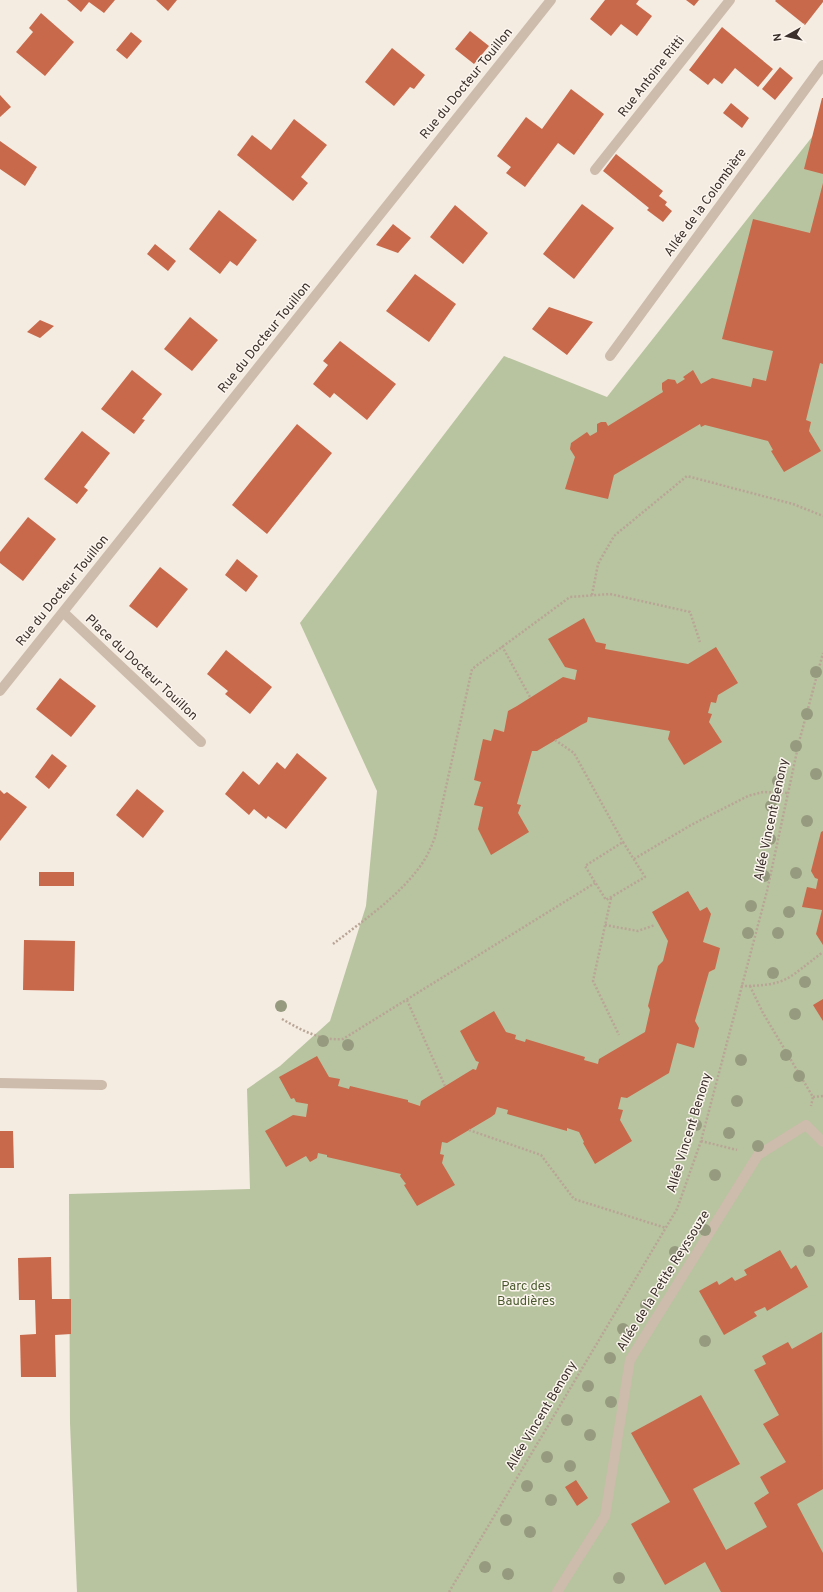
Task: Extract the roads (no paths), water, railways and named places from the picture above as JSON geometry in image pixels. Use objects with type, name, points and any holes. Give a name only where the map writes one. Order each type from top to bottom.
[{"type":"street","name":"Rue du Docteur Touillon","points":[[0,691],[551,0]]},
{"type":"street","name":"Rue Antoine Ritti","points":[[595,170],[730,0]]},
{"type":"street","name":"Allée de la Colombière","points":[[610,356],[823,66]]},
{"type":"street","name":"Place du Docteur Touillon","points":[[63,612],[201,742]]},
{"type":"street","points":[[0,1083],[102,1085]]},
{"type":"street","name":"Allée de la Petite Reyssouze","points":[[557,1592],[605,1516],[630,1360],[758,1155],[806,1126],[823,1142]]},
{"type":"park label","name":"Parc des Baudières","points":[[526,1294]]}]
